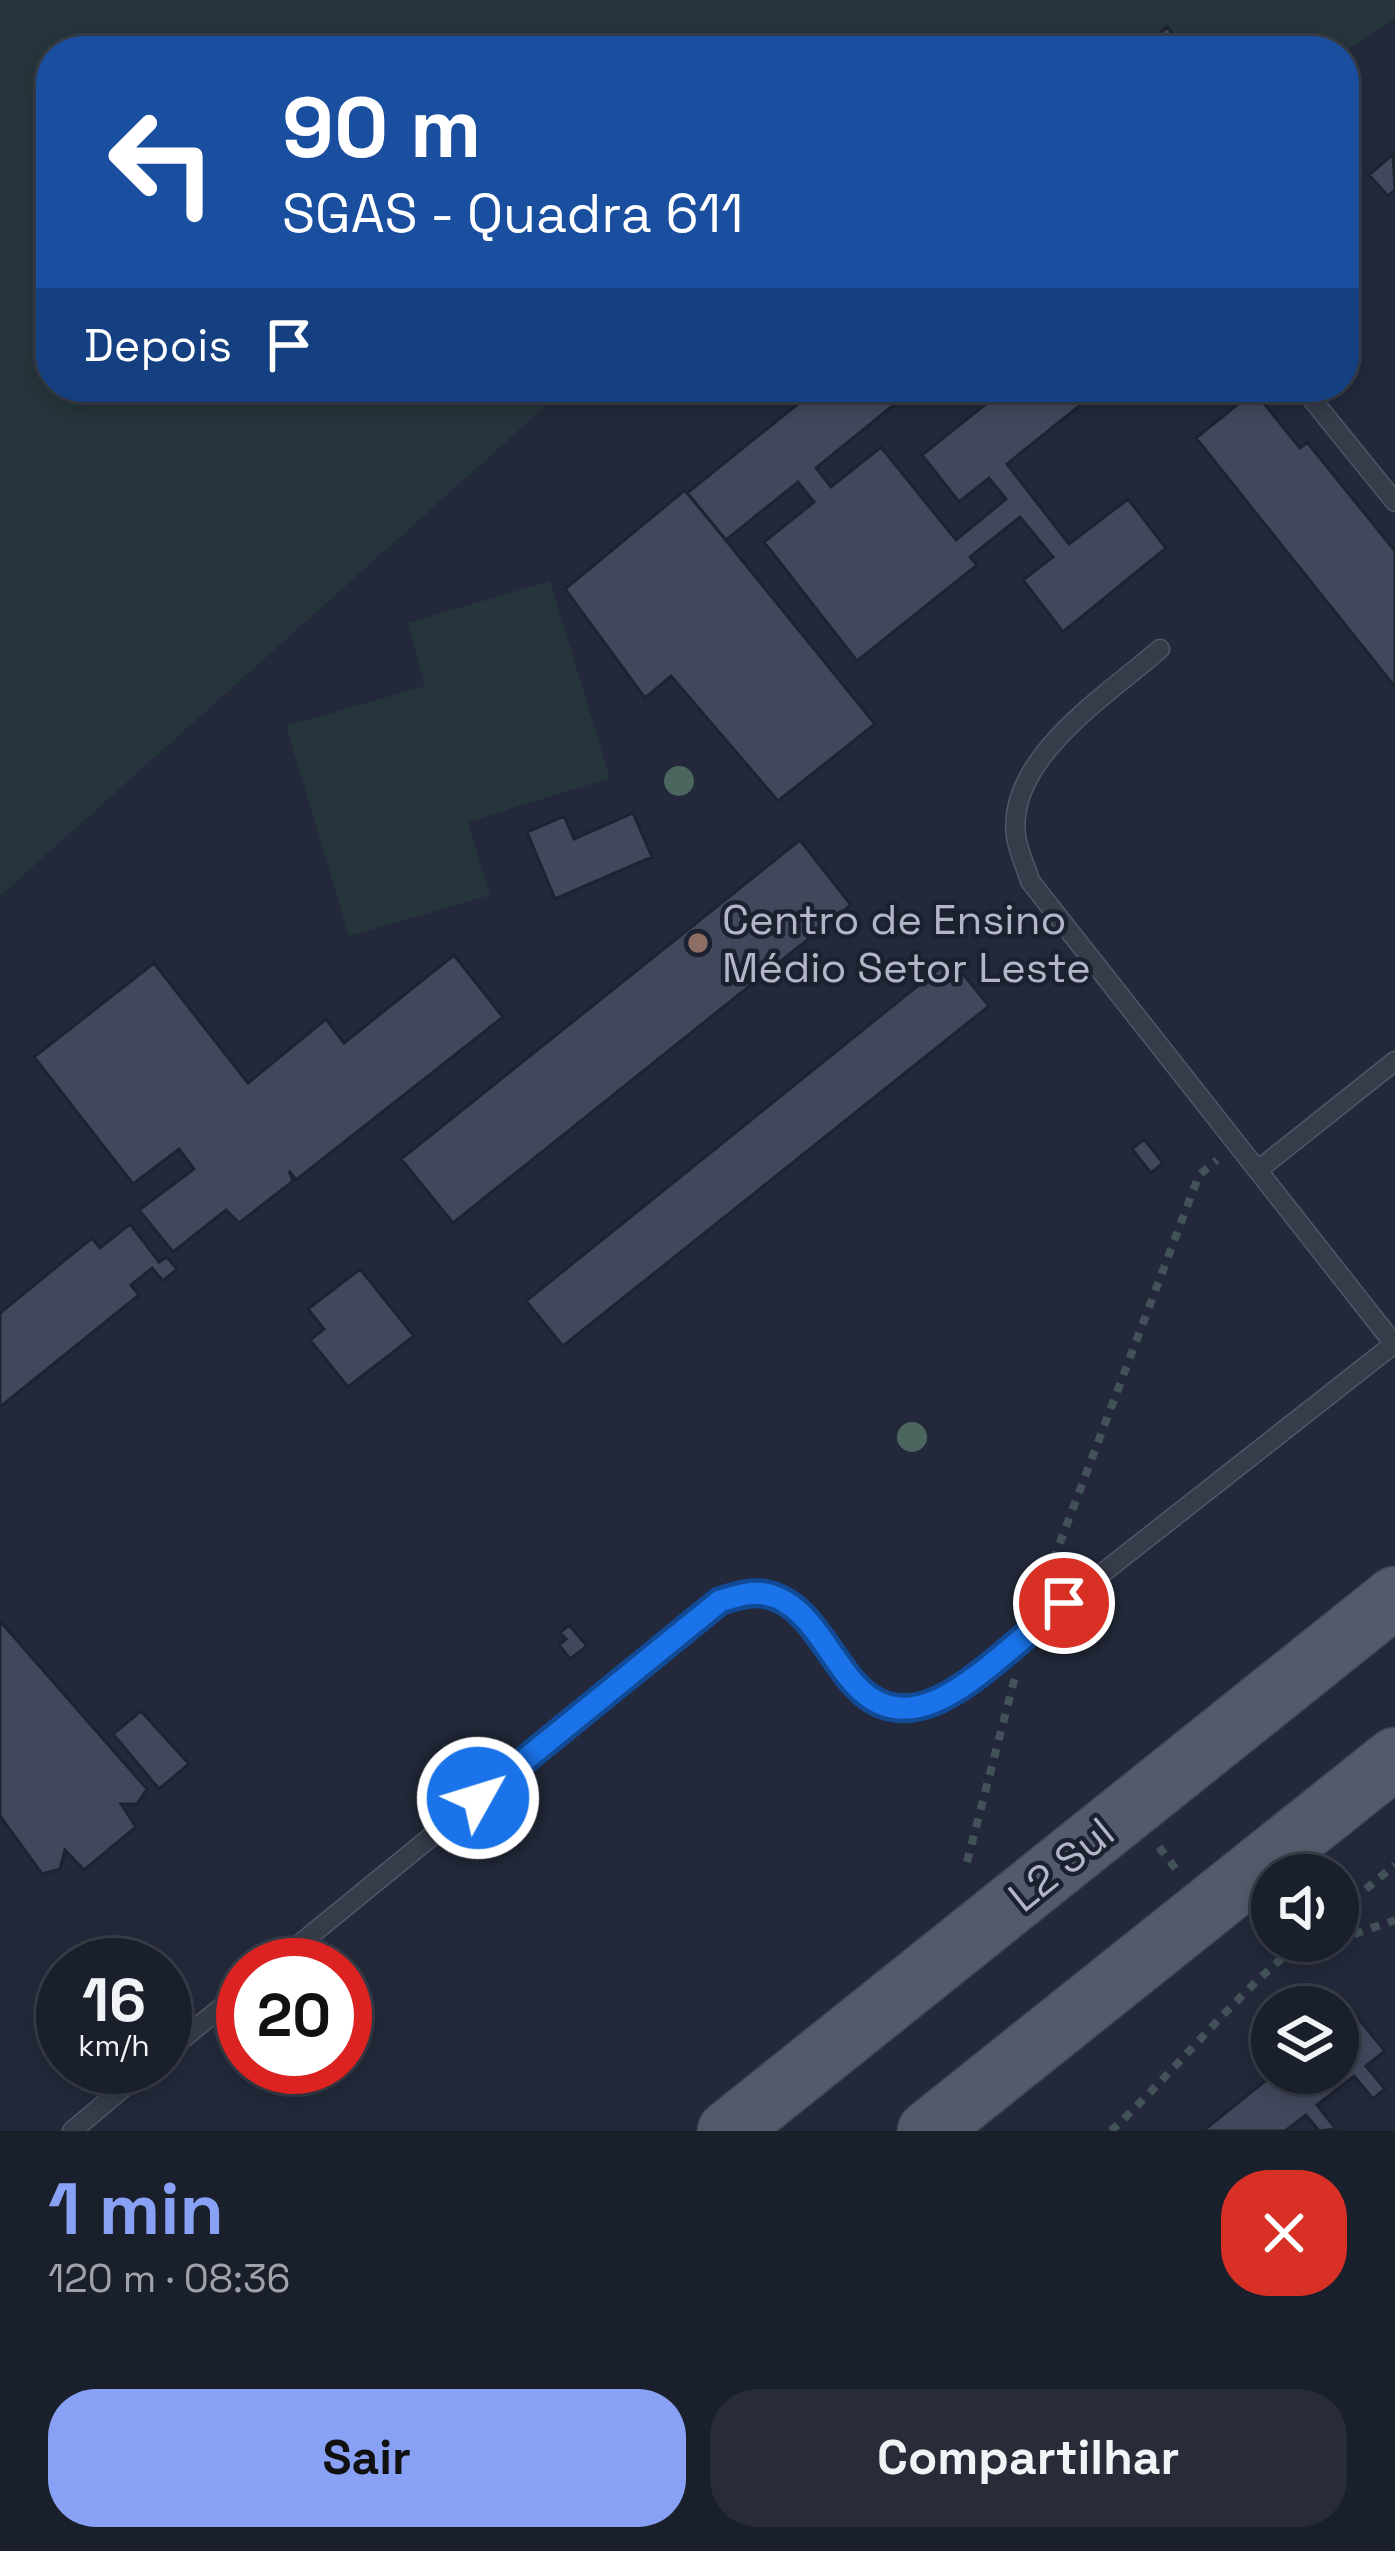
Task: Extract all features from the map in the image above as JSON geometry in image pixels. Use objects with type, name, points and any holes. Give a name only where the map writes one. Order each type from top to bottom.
[{"type":"main road","name":"L2 Sul","points":[[728,2131],[1395,1597]]},
{"type":"main road","points":[[928,2131],[1395,1758]]},
{"type":"lane","points":[[1314,402],[1395,502]]},
{"type":"lane","points":[[307,1938],[720,1601],[767,1594],[791,1606],[868,1700],[894,1708],[920,1707],[946,1696],[1394,1344],[1030,881],[1016,836],[1018,802],[1034,769],[1160,649]]},
{"type":"lane","points":[[1258,1170],[1395,1061]]},
{"type":"lane","points":[[192,2031],[216,2012]]},
{"type":"lane","points":[[72,2131],[116,2094]]},
{"type":"path","points":[[968,1862],[1027,1632],[1199,1175],[1236,1143]]},
{"type":"path","points":[[1130,1809],[1205,1907]]},
{"type":"path","points":[[1359,1895],[1395,1865]]},
{"type":"path","points":[[1359,1932],[1395,1920]]},
{"type":"path","points":[[1111,2131],[1188,2058],[1242,1990],[1277,1962]]},
{"type":"shaded area","points":[[0,0],[1395,0],[1395,19],[1359,43],[1359,36],[36,36],[36,402],[550,402],[0,896]]},
{"type":"shaded area","points":[[550,581],[610,778],[468,822],[490,895],[349,936],[286,726],[425,686],[408,623]]},
{"type":"building","points":[[1393,154],[1395,190],[1388,196],[1369,175]]},
{"type":"building","points":[[800,402],[897,402],[816,468],[831,487],[881,447],[956,540],[1006,499],[989,478],[959,502],[922,455],[988,402],[1084,402],[1007,464],[1069,544],[1128,499],[1166,548],[1063,632],[1023,580],[1053,557],[1020,517],[970,557],[977,565],[857,661],[764,542],[814,502],[798,482],[726,540],[687,493]]},
{"type":"building","points":[[1240,402],[1263,402],[1300,448],[1307,442],[1395,551],[1395,687],[1196,438]]},
{"type":"building","points":[[685,490],[875,724],[778,801],[671,676],[645,698],[565,589]]},
{"type":"building","points":[[633,813],[652,857],[555,899],[527,832],[564,816],[574,839]]},
{"type":"building","points":[[800,840],[851,905],[453,1223],[401,1159]]},
{"type":"building","points":[[454,955],[503,1017],[296,1180],[289,1171],[293,1181],[239,1223],[226,1210],[173,1252],[139,1210],[194,1169],[179,1149],[133,1184],[34,1057],[154,963],[248,1083],[326,1019],[344,1043]]},
{"type":"building","points":[[951,959],[989,1006],[563,1346],[526,1301]]},
{"type":"building","points":[[1144,1139],[1163,1163],[1151,1173],[1132,1149]]},
{"type":"building","points":[[130,1224],[159,1262],[167,1257],[177,1269],[163,1281],[152,1268],[131,1285],[139,1295],[0,1407],[0,1313],[92,1238],[100,1248]]},
{"type":"building","points":[[360,1269],[414,1336],[348,1387],[310,1340],[324,1329],[308,1309]]},
{"type":"building","points":[[0,1621],[147,1789],[137,1804],[121,1804],[136,1827],[84,1870],[65,1850],[60,1869],[42,1874],[0,1816]]},
{"type":"building","points":[[569,1625],[587,1646],[570,1659],[559,1645],[566,1639],[560,1633]]},
{"type":"building","points":[[141,1711],[189,1764],[159,1789],[113,1734]]},
{"type":"building","points":[[1359,2019],[1385,2051],[1366,2066],[1385,2089],[1373,2099],[1359,2082]]},
{"type":"building","points":[[1251,2092],[1331,2094],[1317,2105],[1336,2129],[1319,2131],[1306,2115],[1285,2131],[1203,2131]]},
{"type":"place","name":"Centro de Ensino Médio Setor Leste","points":[[698,943]]},
{"type":"route","points":[[478,1798],[720,1601],[767,1594],[791,1606],[868,1700],[894,1708],[920,1707],[946,1696],[1064,1603]]}]
